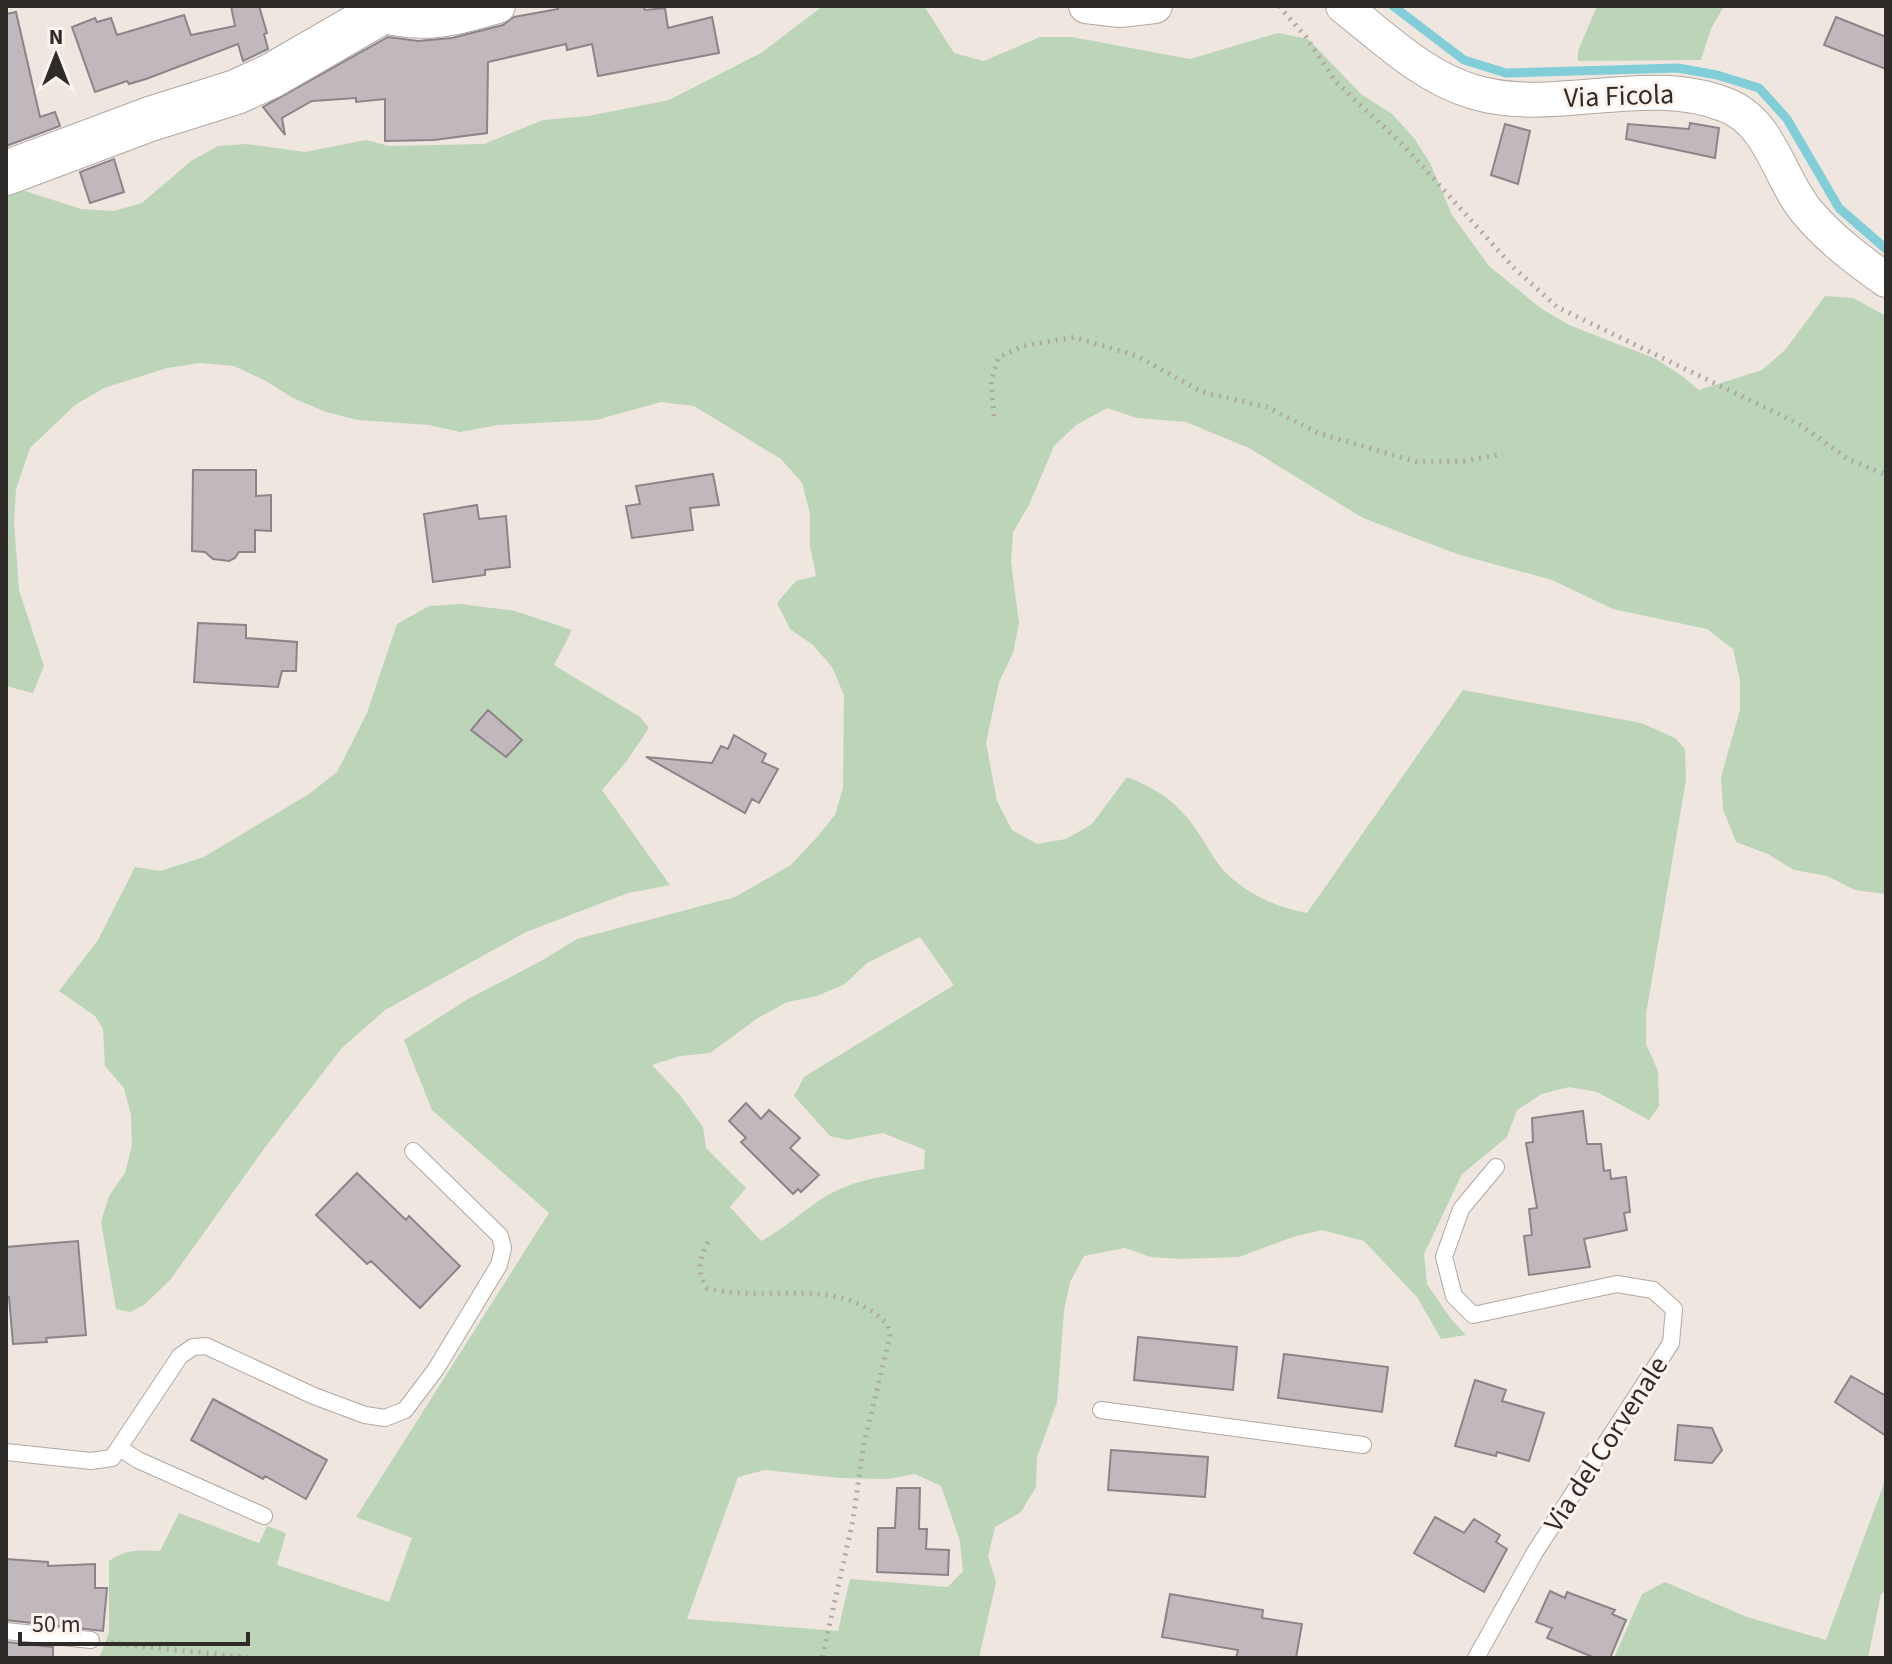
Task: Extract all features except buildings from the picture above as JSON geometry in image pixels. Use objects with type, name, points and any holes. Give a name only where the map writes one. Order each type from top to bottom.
[{"type":"main road","points":[[6,173],[150,119],[236,92],[271,76],[373,9]]},
{"type":"street","points":[[373,9],[425,22],[445,21],[498,6]]},
{"type":"street","points":[[1086,6],[1120,10],[1155,6]]},
{"type":"street","name":"Via Ficola","points":[[1343,6],[1429,74],[1475,92],[1539,100],[1688,93],[1727,105],[1751,119],[1807,212],[1851,256],[1886,280]]},
{"type":"lane","points":[[6,1452],[91,1461],[112,1458],[180,1356],[193,1347],[206,1346],[314,1396],[365,1415],[385,1418],[405,1410],[436,1369],[475,1307],[499,1265],[503,1248],[500,1236],[413,1151]]},
{"type":"lane","name":"Via del Corvenale","points":[[1476,1658],[1535,1552],[1671,1343],[1674,1309],[1653,1290],[1617,1284],[1473,1315],[1454,1296],[1444,1257],[1461,1209],[1496,1167]]},
{"type":"lane","points":[[1101,1410],[1363,1445]]},
{"type":"lane","points":[[119,1448],[138,1460],[264,1516]]},
{"type":"lane","points":[[6,1631],[91,1640]]},
{"type":"path","points":[[1279,6],[1306,37],[1335,81],[1405,147],[1514,268],[1557,307],[1799,424],[1848,459],[1886,475]]},
{"type":"path","points":[[994,416],[991,381],[999,357],[1024,346],[1074,337],[1137,356],[1202,392],[1267,407],[1318,433],[1417,462],[1464,461],[1503,454]]},
{"type":"path","points":[[708,1242],[701,1255],[699,1275],[707,1288],[730,1294],[841,1296],[862,1303],[888,1325],[890,1336],[863,1448],[853,1520],[822,1658]]},
{"type":"path","points":[[91,1640],[251,1658]]},
{"type":"green space","points":[[823,6],[924,6],[954,53],[984,61],[1040,37],[1072,37],[1190,59],[1278,33],[1308,39],[1361,94],[1392,114],[1414,138],[1430,163],[1452,215],[1489,266],[1542,309],[1569,325],[1656,359],[1699,390],[1762,370],[1786,349],[1825,296],[1853,298],[1886,316],[1886,894],[1855,890],[1827,876],[1794,870],[1768,854],[1736,842],[1723,809],[1721,777],[1740,710],[1740,680],[1733,649],[1707,629],[1613,609],[1552,580],[1457,554],[1363,518],[1249,448],[1186,422],[1137,418],[1107,408],[1076,425],[1054,446],[1029,505],[1013,532],[1011,562],[1019,623],[1013,653],[999,682],[986,743],[997,801],[1012,830],[1037,844],[1066,839],[1092,824],[1127,777],[1161,794],[1178,808],[1194,826],[1219,865],[1244,888],[1284,907],[1307,913],[1463,690],[1641,723],[1675,738],[1685,749],[1686,780],[1646,1014],[1646,1044],[1658,1071],[1659,1106],[1649,1120],[1597,1092],[1569,1087],[1542,1094],[1517,1110],[1507,1137],[1462,1174],[1424,1254],[1427,1284],[1466,1335],[1441,1339],[1417,1297],[1364,1241],[1322,1230],[1239,1257],[1151,1257],[1125,1248],[1084,1256],[1070,1282],[1064,1311],[1057,1402],[1037,1457],[1036,1487],[1021,1512],[995,1527],[988,1556],[996,1582],[979,1658],[99,1658],[109,1633],[109,1561],[133,1551],[160,1551],[179,1513],[259,1543],[267,1526],[286,1533],[277,1565],[389,1602],[412,1538],[356,1517],[549,1213],[432,1110],[404,1040],[468,999],[577,939],[735,897],[791,865],[835,815],[843,788],[844,695],[832,667],[813,645],[790,629],[777,603],[796,581],[816,576],[810,546],[810,513],[802,483],[781,459],[694,406],[661,402],[596,420],[498,425],[460,432],[429,425],[358,420],[326,412],[234,366],[200,363],[167,368],[104,388],[75,405],[30,448],[16,489],[14,523],[19,590],[44,666],[33,693],[6,686],[6,195],[25,191],[81,209],[114,211],[142,203],[191,161],[218,146],[246,144],[305,152],[366,140],[389,146],[484,144],[543,120],[588,116],[669,100],[761,53]],"holes":[[[920,937],[954,985],[804,1077],[794,1096],[830,1136],[847,1140],[883,1133],[925,1150],[924,1169],[874,1178],[833,1192],[761,1241],[730,1207],[746,1188],[706,1148],[703,1127],[680,1095],[652,1065],[680,1056],[710,1053],[758,1018],[787,1002],[817,996],[845,984],[867,963]],[[765,1470],[840,1478],[887,1479],[915,1474],[941,1486],[960,1541],[963,1571],[948,1587],[850,1579],[838,1631],[687,1619],[738,1477]]]},
{"type":"green space","points":[[1597,6],[1724,6],[1711,29],[1701,60],[1578,61],[1578,51]]},
{"type":"green space","points":[[460,604],[515,611],[572,630],[554,665],[640,717],[649,728],[602,790],[670,885],[628,893],[526,932],[385,1010],[342,1048],[266,1146],[170,1280],[144,1305],[130,1312],[116,1309],[101,1222],[109,1196],[125,1173],[132,1145],[131,1115],[124,1088],[105,1066],[103,1029],[95,1016],[59,991],[98,940],[135,867],[160,871],[204,857],[309,794],[337,772],[367,713],[397,624],[429,606]]},
{"type":"green space","points":[[1886,1478],[1886,1591],[1881,1594],[1868,1658],[1614,1658],[1642,1594],[1665,1582],[1747,1617],[1826,1640]]},
{"type":"waterway","points":[[1393,6],[1464,60],[1506,73],[1678,68],[1717,75],[1759,88],[1787,119],[1839,208],[1886,249]]}]
